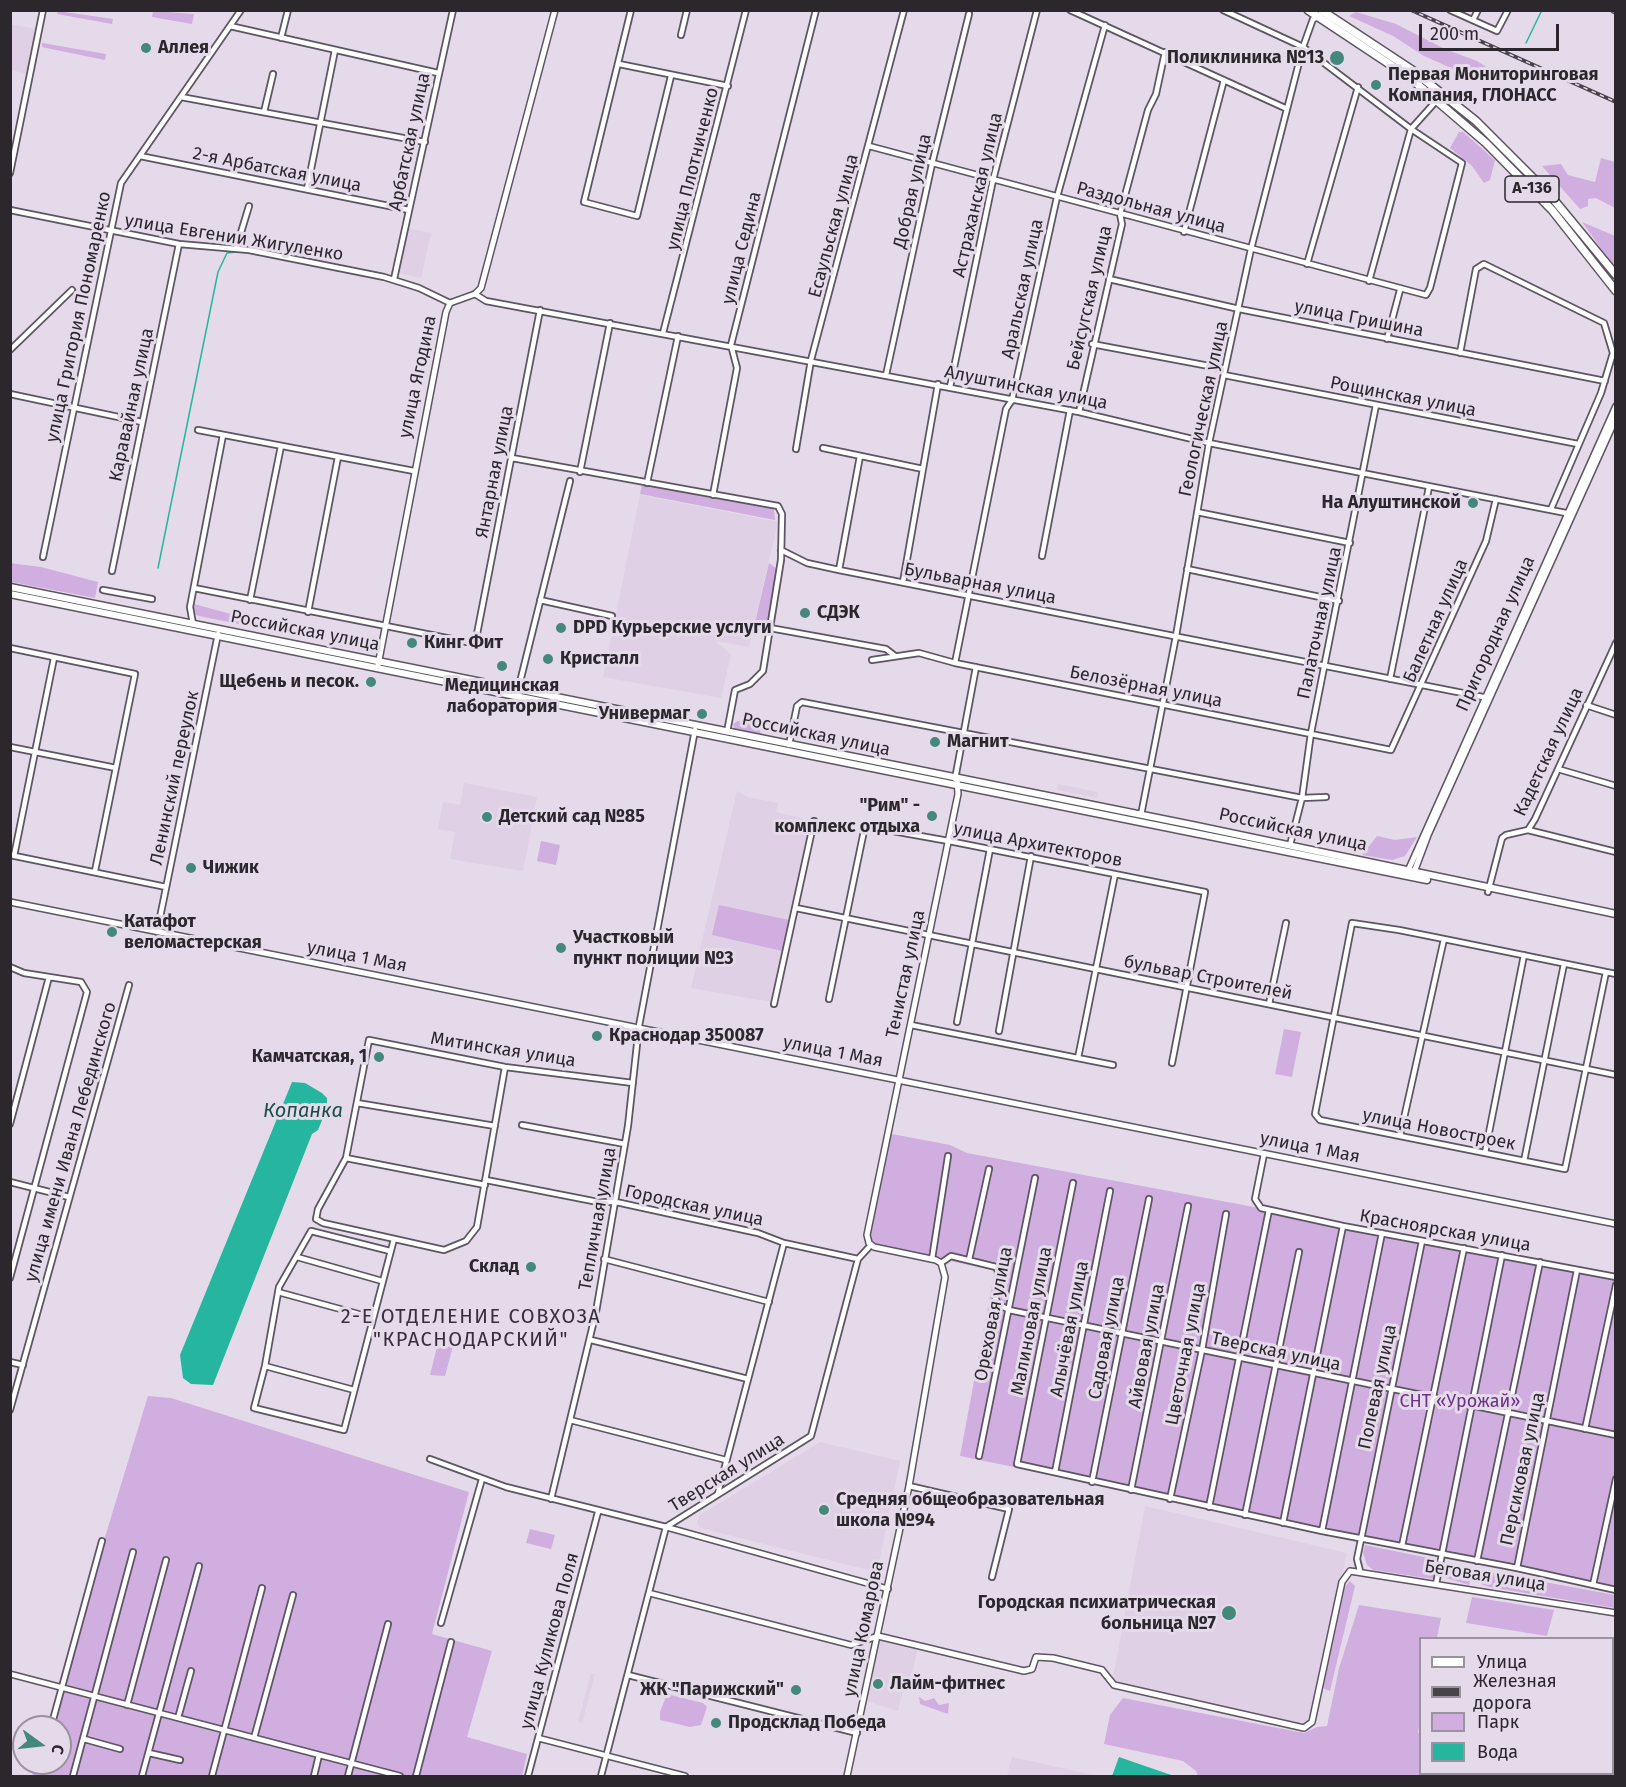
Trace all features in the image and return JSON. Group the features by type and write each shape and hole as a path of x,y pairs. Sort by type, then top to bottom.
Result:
{"highway":[{"name":"А-136","path":"1308,10 1320,14 1412,70 1476,121 1549,194 1616,275"},
{"name":"А-136","path":"1320,14 1438,99 1486,142 1552,210 1616,291"}],"main road":[{"name":"Российская улица","path":"10,587 193,624 218,632 1616,916"},
{"name":"Российская улица","path":"10,594 365,658 378,664 392,664 695,729 727,732 957,782 1141,815 1289,848"}],"street":[{"path":"10,173 43,10"},
{"name":"улица Григория Пономаренко","path":"43,557 121,183 241,10"},
{"path":"281,38 288,10"},
{"name":"Арбатская улица","path":"394,279 453,10"},
{"path":"476,294 481,288 555,10"},
{"path":"631,10 584,202 637,216 671,76"},
{"path":"681,35 687,10"},
{"path":"738,10 746,11"},
{"name":"улица Седина","path":"713,495 737,368 731,345 816,10"},
{"name":"Есаульская улица","path":"796,449 811,360 904,10"},
{"name":"Астраханская улица","path":"950,387 993,180 1037,10"},
{"path":"1070,10 1285,108"},
{"path":"1223,10 1303,47 1411,129"},
{"path":"1450,10 1497,32 1508,10"},
{"path":"1473,20 1478,10"},
{"name":"улица Плотниченко","path":"663,333 746,11"},
{"name":"Добрая улица","path":"886,375 932,164 969,14"},
{"name":"Геологическая улица","path":"1141,815 1176,636 1209,443 1251,249 1285,108 1313,19 1320,14"},
{"name":"Аральская улица","path":"955,663 1006,409 1012,400 1057,197 1106,25"},
{"path":"230,26 438,73"},
{"path":"307,189 335,50"},
{"name":"Бейсугская улица","path":"1079,412 1092,344 1122,224 1120,214 1148,110 1156,94 1165,52"},
{"path":"619,64 728,86"},
{"path":"264,112 273,74"},
{"path":"1184,232 1224,80"},
{"path":"1307,264 1358,87"},
{"path":"181,97 425,142"},
{"path":"1369,281 1411,129 1438,99"},
{"name":"Раздольная улица","path":"869,146 1425,295 1430,288 1462,163 1411,129"},
{"name":"2-я Арбатская улица","path":"140,156 409,210"},
{"path":"236,249 249,206"},
{"name":"улица Евгении Жигуленко","path":"10,210 179,244 236,249 394,279 450,303"},
{"name":"Каравайная улица","path":"112,571 179,244"},
{"path":"1460,353 1476,269 1484,264 1604,323 1613,353 1605,381 1551,509"},
{"name":"улица Гришина","path":"1109,279 1239,309 1605,381"},
{"path":"10,350 72,290"},
{"path":"1388,339 1400,290"},
{"name":"улица Ягодина","path":"378,664 446,312 450,303 476,294"},
{"name":"Алуштинская улица","path":"476,294 486,301 938,384 1070,410 1209,443 1569,513"},
{"name":"Янтарная улица","path":"385,627 467,642 476,639 540,310"},
{"path":"580,472 610,323"},
{"path":"647,483 678,336"},
{"path":"1092,344 1225,369"},
{"name":"Рощинская улица","path":"1224,375 1578,444"},
{"path":"903,582 938,384"},
{"path":"10,394 142,422"},
{"name":"Палаточная улица","path":"1289,848 1302,798 1311,733 1339,601 1376,405"},
{"name":"Пригородная улица","path":"1410,873 1616,406"},
{"path":"1042,556 1070,410"},
{"name":"Пригородная улица","path":"1569,513 1616,418"},
{"path":"198,430 414,471"},
{"path":"193,624 190,607 223,435"},
{"path":"250,600 281,446"},
{"path":"823,448 923,469"},
{"path":"838,570 860,456"},
{"path":"308,612 338,457"},
{"path":"512,458 778,506 782,514 781,550 763,671 750,684 735,690 727,732"},
{"path":"518,690 570,481"},
{"path":"1390,678 1430,487"},
{"name":"Балетная улица","path":"1391,750 1486,541 1496,499"},
{"path":"1197,512 1350,543"},
{"name":"Бульварная улица","path":"781,550 807,563 838,570 1487,698"},
{"path":"1187,569 1339,601"},
{"path":"194,588 385,627"},
{"path":"103,590 152,599"},
{"path":"540,600 612,616"},
{"name":"Белозёрная улица","path":"770,628 886,649 895,656"},
{"name":"Ленинский переулок","path":"157,932 218,632"},
{"name":"Кадетская улица","path":"1488,890 1502,838 1528,830 1615,645"},
{"path":"10,648 135,674 96,872"},
{"path":"365,658 381,649 392,664"},
{"name":"Белозёрная улица","path":"872,660 919,653 955,663 1391,750"},
{"path":"54,658 12,855 166,886"},
{"path":"957,782 963,733 976,667"},
{"path":"789,745 797,706 802,702 1302,798 1326,797"},
{"path":"1586,705 1616,715"},
{"name":"Тепличная улица","path":"551,1499 591,1340 625,1144 639,1029 695,729"},
{"path":"10,747 116,768"},
{"path":"1558,769 1616,786"},
{"name":"Тенистая улица","path":"871,1245 867,1232 930,936 957,782"},
{"path":"774,1004 814,821"},
{"name":"улица Архитекторов","path":"847,918 866,826 1030,856 1205,892 1187,988"},
{"path":"1528,830 1616,852"},
{"path":"957,1022 990,849"},
{"path":"999,1031 1030,856"},
{"path":"1078,1058 1115,874"},
{"name":"улица 1 Мая","path":"10,902 1616,1224"},
{"name":"бульвар Строителей","path":"796,908 1616,1075"},
{"path":"829,999 847,918"},
{"path":"1269,1004 1286,923"},
{"path":"1333,1018 1352,923 1616,974"},
{"path":"1400,1136 1444,939"},
{"path":"1485,1153 1524,956"},
{"path":"1524,1161 1564,963"},
{"path":"10,975 12,967 49,977 81,982 86,986 86,995 10,1278"},
{"path":"1587,1069 1606,972"},
{"path":"10,1124 49,977"},
{"name":"улица имени Ивана Лебединского","path":"10,1410 129,985"},
{"path":"1172,1063 1187,988"},
{"name":"улица Новостроек","path":"1333,1018 1314,1109 1320,1120 1524,1161 1565,1169 1587,1069"},
{"path":"911,1025 1113,1065"},
{"name":"Митинская улица","path":"357,1103 369,1040 505,1067 633,1081"},
{"path":"495,1126 357,1103 346,1158 318,1209 316,1219 323,1223 444,1250 454,1248 466,1241 477,1227 486,1183 505,1067"},
{"path":"522,1125 625,1144"},
{"path":"1209,1507 1269,1210 1261,1208 1255,1199 1264,1154"},
{"path":"932,1258 948,1156"},
{"name":"Городская улица","path":"346,1158 598,1202 616,1202 758,1233 784,1244 858,1259"},
{"path":"969,1260 989,1169"},
{"name":"Ореховая улица","path":"980,1456 1035,1178"},
{"path":"10,1182 69,1197"},
{"name":"Малиновая улица","path":"1055,1472 1017,1464 1073,1183"},
{"name":"Алычёвая улица","path":"1055,1472 1086,1327 1110,1191"},
{"name":"Садовая улица","path":"1092,1482 1149,1199"},
{"name":"Айвовая улица","path":"1131,1490 1188,1206"},
{"name":"Красноярская улица","path":"1269,1210 1616,1277"},
{"name":"Цветочная улица","path":"1170,1499 1202,1350 1226,1214"},
{"path":"1283,1523 1315,1374 1343,1226"},
{"path":"390,1251 311,1231 278,1292 265,1366 254,1408 344,1430 390,1251 397,1240"},
{"path":"1322,1531 1382,1233"},
{"name":"Полевая улица","path":"1360,1571 1357,1559 1422,1241"},
{"path":"718,1493 784,1244"},
{"path":"858,1259 871,1245 932,1258 942,1265 951,1256 996,1267 999,1273 995,1297 998,1304 1008,1310"},
{"path":"1402,1546 1464,1248"},
{"path":"1245,1515 1299,1251"},
{"path":"1436,1584 1502,1254"},
{"path":"297,1257 382,1281"},
{"path":"604,1259 769,1302"},
{"name":"Тверская улица","path":"430,1459 506,1487 598,1512 666,1527 811,1436 858,1259"},
{"path":"1477,1561 1540,1262"},
{"name":"улица Комарова","path":"848,1776 878,1636 885,1588 909,1486 945,1277 942,1265"},
{"name":"Персиковая улица","path":"1517,1568 1577,1270"},
{"path":"1585,1429 1616,1285"},
{"path":"278,1292 373,1318"},
{"name":"Тверская улица","path":"1008,1310 1616,1435"},
{"path":"591,1340 748,1379"},
{"path":"10,1362 23,1365"},
{"path":"265,1366 354,1390"},
{"path":"570,1420 726,1460"},
{"path":"1055,1472 1283,1523 1517,1568 1616,1590"},
{"path":"441,1623 483,1479"},
{"path":"1593,1585 1616,1479"},
{"path":"909,1486 1010,1509 992,1577"},
{"name":"улица Куликова Поля","path":"528,1776 598,1512"},
{"path":"601,1776 666,1527 885,1588"},
{"path":"54,1715 102,1541"},
{"path":"73,1776 133,1552"},
{"path":"128,1705 166,1560"},
{"path":"142,1776 199,1566"},
{"name":"Беговая улица","path":"878,1636 1027,1671 1036,1657 1053,1658 1102,1670 1114,1685 1296,1727 1309,1727 1342,1582 1350,1571 1616,1613"},
{"path":"212,1776 262,1588"},
{"path":"649,1593 851,1645 878,1636"},
{"path":"254,1738 293,1595"},
{"path":"348,1776 388,1624"},
{"path":"416,1776 452,1642"},
{"path":"178,1718 191,1671"},
{"path":"10,1674 400,1776"},
{"path":"628,1675 857,1733"},
{"path":"538,1738 685,1776"},
{"path":"84,1739 120,1749"},
{"path":"149,1753 180,1761"},
{"path":"314,1776 320,1755"}],"shaded area":[{"path":"10,24 36,29 27,74 11,70"},
{"path":"407,228 431,233 421,278 398,273"},
{"path":"640,495 778,522 749,647 715,641 731,654 721,698 603,677"},
{"name":"Детский сад №85","path":"464,783 537,797 523,871 450,859 455,832 438,829 443,802 460,805"},
{"path":"1058,784 1098,792 1097,798 1057,790"},
{"path":"737,791 748,797 778,803 776,812 812,821 771,1002 691,988"},
{"name":"Средняя общеобразовательная школа №94","path":"820,1442 900,1461 877,1572 700,1528 697,1522 700,1515"},
{"name":"Городская психиатрическая больница №7","path":"1145,1506 1347,1553 1309,1723 1306,1725 1119,1685 1113,1678"},
{"path":"880,1638 918,1647 911,1678 906,1678 898,1711 866,1701"},
{"path":"591,1673 595,1674 582,1723 578,1722"},
{"path":"1012,1757 1084,1773 1097,1776 1007,1776"}],"green space":[{"path":"58,11 113,19 112,24 57,14"},
{"path":"153,11 194,14 192,24 152,17"},
{"path":"1356,12 1396,24 1445,49 1477,61 1491,70 1487,81 1472,82 1458,71 1424,56 1393,36 1349,16"},
{"path":"42,43 106,54 105,60 42,47"},
{"path":"1459,132 1463,132 1495,160 1490,180 1484,183 1472,166 1450,148"},
{"path":"1601,158 1615,162 1615,208 1596,198 1588,199 1588,206 1580,209 1542,166 1561,164 1568,175 1595,182"},
{"path":"1582,222 1615,236 1615,268"},
{"path":"642,484 774,509 775,520 640,494"},
{"path":"10,563 41,567 98,582 95,598 11,582"},
{"path":"769,563 777,569 765,633 753,631"},
{"path":"194,604 242,617 277,621 304,629 309,633 307,638 199,616 192,613"},
{"path":"340,634 370,643 371,647 366,651 335,645 336,636"},
{"path":"738,721 758,725 761,734 735,730 733,724"},
{"path":"1377,836 1395,840 1417,837 1405,856 1392,860 1362,855"},
{"path":"541,841 560,845 556,865 537,861"},
{"path":"719,905 789,920 782,951 712,935"},
{"path":"1284,1029 1301,1032 1292,1077 1275,1074"},
{"name":"СНТ «Урожай»","path":"892,1134 950,1145 967,1153 1615,1275 1615,1590 960,1456 994,1275 993,1270 874,1245 868,1238 889,1137"},
{"path":"453,1346 445,1376 430,1375 437,1347"},
{"path":"148,1396 171,1398 469,1492 432,1634 492,1651 467,1737 527,1754 522,1776 32,1776 72,1775 72,1715 51,1715"},
{"path":"530,1529 555,1535 551,1549 526,1543"},
{"path":"1365,1545 1438,1560 1436,1574 1433,1579 1373,1570 1367,1565 1363,1553"},
{"path":"1451,1563 1473,1569 1469,1585 1446,1578"},
{"path":"1485,1571 1615,1595 1615,1608 1489,1587 1481,1584 1481,1577"},
{"path":"1350,1581 1355,1586 1330,1691 1323,1688 1345,1587"},
{"path":"1472,1597 1554,1610 1547,1636 1466,1623"},
{"path":"1359,1605 1441,1618 1437,1637 1419,1637 1419,1775 1552,1775 1198,1776 1196,1771 1183,1761 1104,1744 1110,1715 1123,1698 1304,1733 1317,1727 1327,1726 1339,1668"},
{"path":"667,1694 703,1703 707,1707 701,1725 690,1727 660,1720 660,1712"},
{"path":"919,1697 925,1701 934,1698 939,1705 949,1703 948,1714 920,1704"}],"water":[{"name":"Копанка","path":"292,1082 305,1083 322,1093 327,1098 327,1108 318,1130 312,1134 213,1385 191,1384 183,1378 180,1355"},
{"path":"1119,1757 1174,1776 1112,1776"}],"waterway":[{"path":"1526,43 1542,10"},
{"path":"158,568 218,272 227,253 236,252"}],"railway":[{"path":"1411,10 1616,102"}],"place":[{"name":"Аллея","path":"146,48"},
{"name":"Поликлиника №13","path":"1337,58"},
{"name":"Первая Мониторинговая Компания, ГЛОНАСС","path":"1376,85"},
{"name":"На Алуштинской","path":"1473,503"},
{"name":"СДЭК","path":"805,613"},
{"name":"DPD Курьерские услуги","path":"561,628"},
{"name":"Кинг Фит","path":"412,643"},
{"name":"Кристалл","path":"548,659"},
{"name":"Медицинская лаборатория","path":"502,666"},
{"name":"Щебень и песок.","path":"371,682"},
{"name":"Универмаг","path":"702,714"},
{"name":"Магнит","path":"935,742"},
{"name":"\"Рим\" - комплекс отдыха","path":"932,816"},
{"name":"Детский сад №85","path":"487,817"},
{"name":"Чижик","path":"191,868"},
{"name":"Катафот веломастерская","path":"112,932"},
{"name":"Участковый пункт полиции №3","path":"561,948"},
{"name":"Краснодар 350087","path":"597,1036"},
{"name":"Камчатская, 1","path":"379,1057"},
{"name":"Склад","path":"531,1267"},
{"name":"Средняя общеобразовательная школа №94","path":"824,1510"},
{"name":"Городская психиатрическая больница №7","path":"1229,1613"},
{"name":"Лайм-фитнес","path":"878,1684"},
{"name":"ЖК \"Парижский\"","path":"796,1690"},
{"name":"Продсклад Победа","path":"716,1723"}],"district":[{"name":"2-Е ОТДЕЛЕНИЕ СОВХОЗА \"КРАСНОДАРСКИЙ\"","path":"471,1328"}]}
